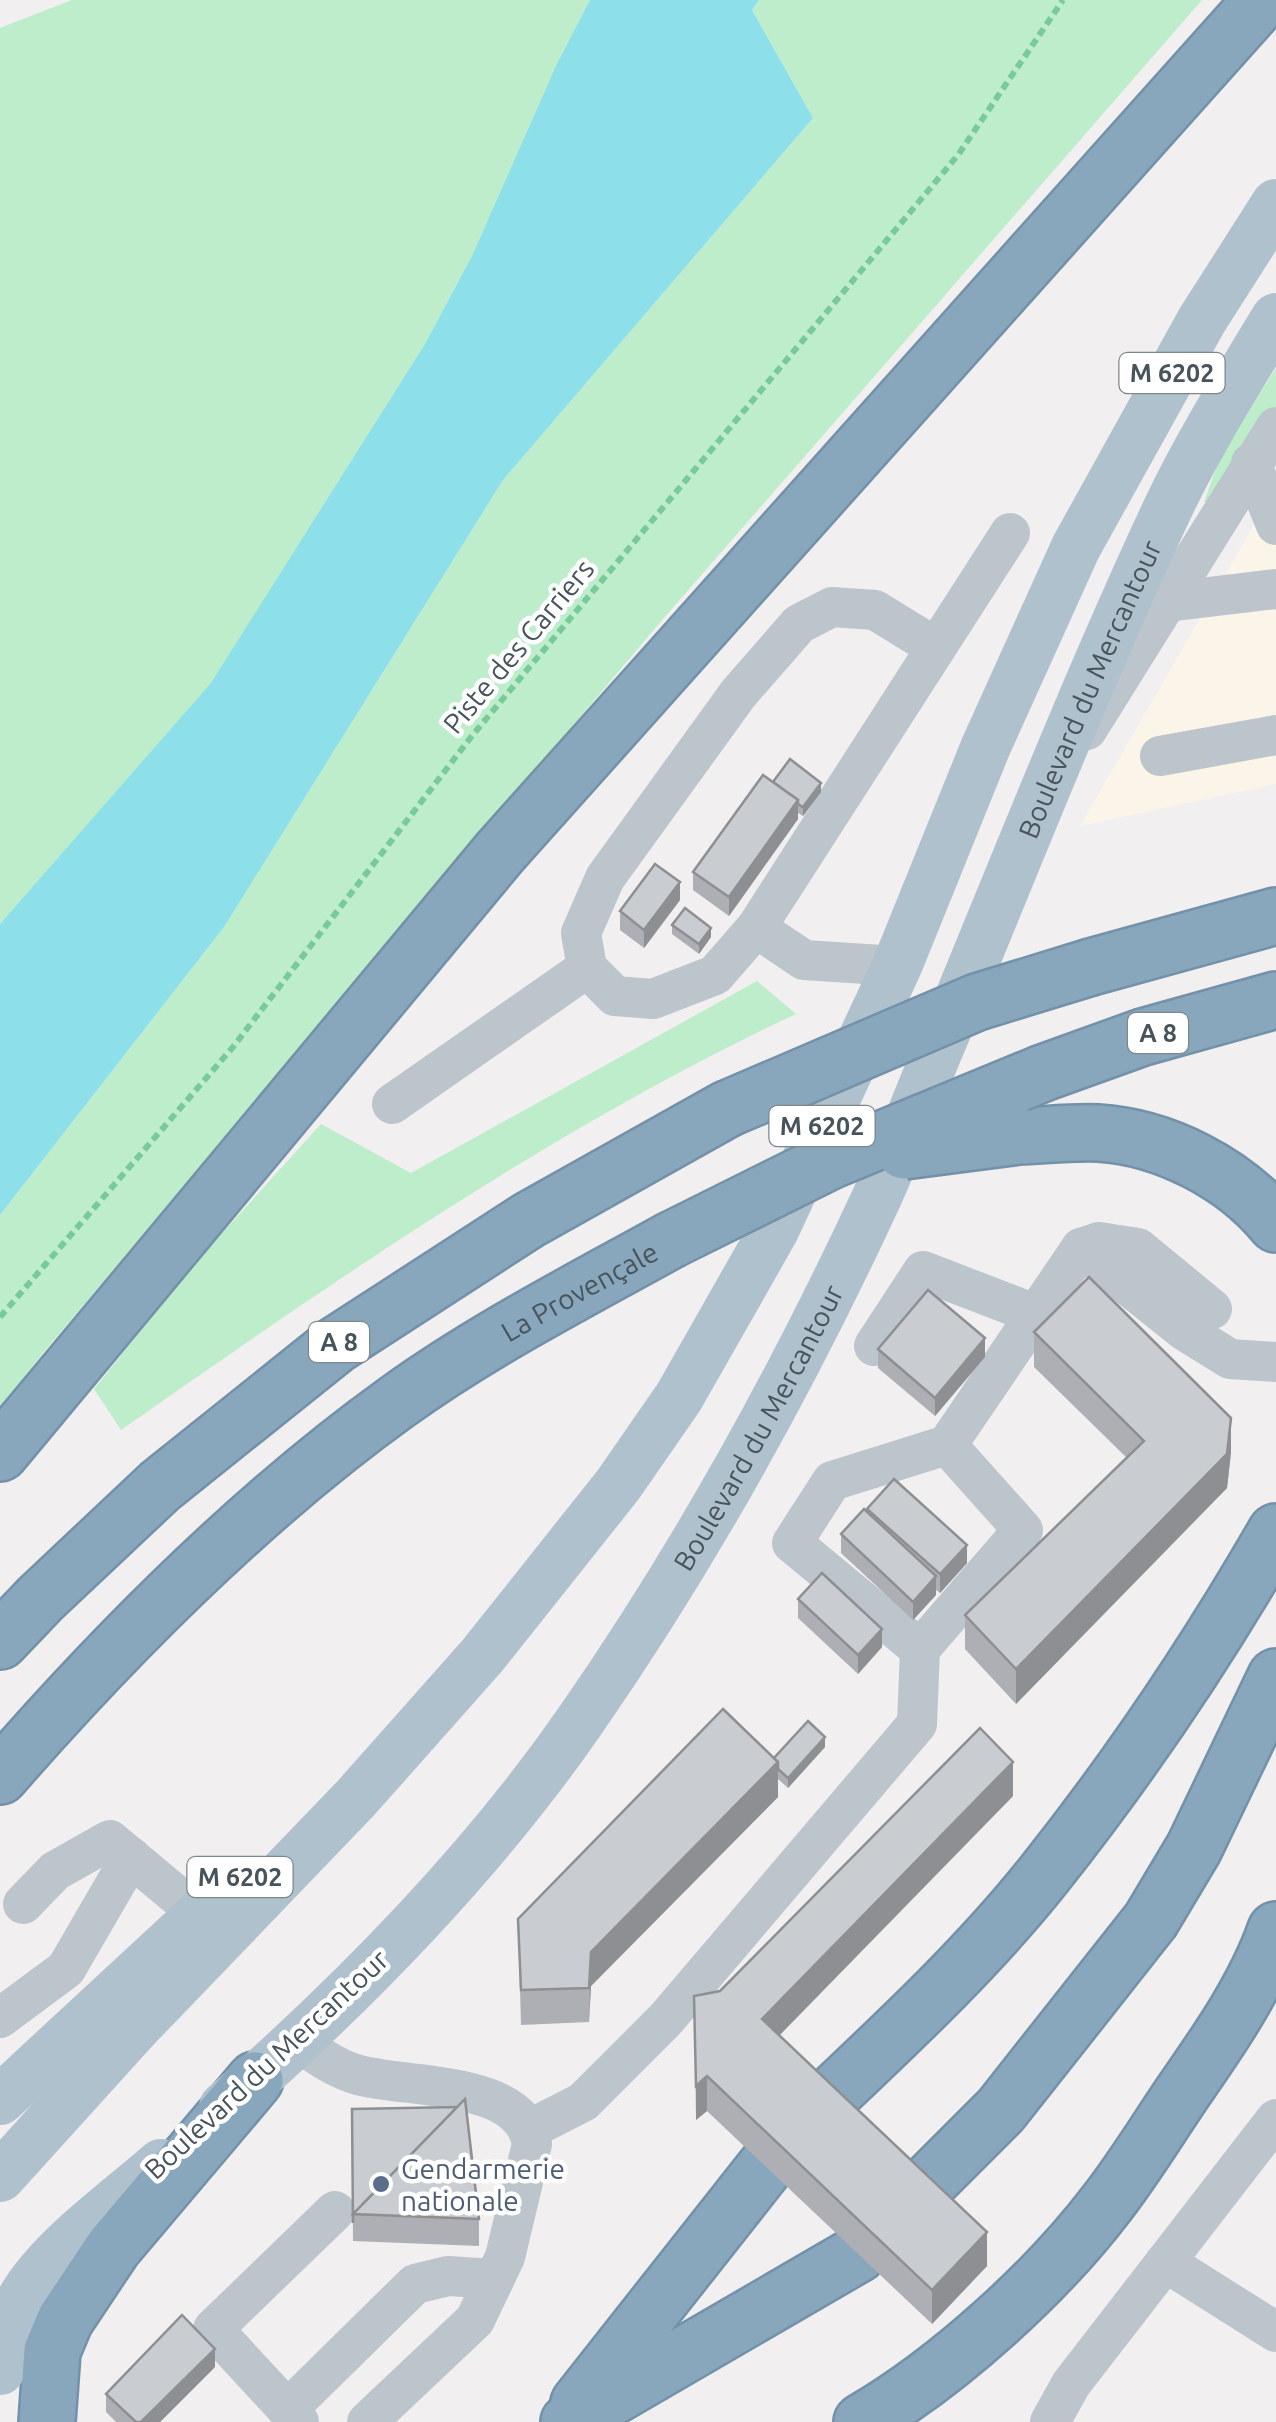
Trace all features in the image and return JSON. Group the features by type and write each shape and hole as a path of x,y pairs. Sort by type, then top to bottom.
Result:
{"highway":[{"path":"0,1453 500,852 1262,0"},
{"name":"A 8","path":"0,1642 160,1486 336,1345 529,1220 728,1108 977,1002 1276,916"},
{"name":"La Provençale","path":"0,1776 40,1730 237,1530 398,1402 536,1315 672,1240 832,1160 1043,1073 1143,1037 1276,1000"},
{"path":"832,1160 1019,1136 1098,1133 1158,1143 1216,1171 1276,1224"},
{"path":"819,2107 970,1958 1046,1873 1214,1636 1276,1532"},
{"path":"914,2197 1001,2110 1151,1920 1194,1848 1276,1677"},
{"path":"862,2422 940,2368 988,2326 1056,2262 1107,2204 1245,1996 1276,1930"},
{"path":"47,2422 52,2352 65,2320 112,2248 255,2080"},
{"path":"566,2422 766,2166"},
{"path":"566,2422 858,2254"}],"main road":[{"name":"M 6202","path":"0,2177 123,2040 356,1798 482,1656 618,1485 679,1396 774,1230 897,966 986,746 1076,547 1202,320 1276,204"},
{"name":"Boulevard du Mercantour","path":"0,2370 18,2305 42,2269 298,2041 415,1923 502,1822 579,1722 754,1442 877,1196 1168,507 1276,318"},
{"name":"M 6202","path":"0,2100 482,1656"}],"street":[{"path":"1039,806 1276,426"},
{"path":"1251,462 1276,525"},
{"path":"935,647 875,610 832,607 799,624 738,694 605,878 581,932 587,968 615,996 653,999 715,976 756,928 1010,533"},
{"path":"1168,602 1276,589"},
{"path":"1160,756 1276,735"},
{"path":"756,928 804,960 897,966"},
{"path":"392,1104 587,968"},
{"path":"920,1649 792,1543 832,1481 946,1445 1080,1248 1098,1242 1138,1248 1212,1309"},
{"path":"1080,1248 1185,1331 1230,1359 1276,1362"},
{"path":"874,1346 924,1271 1036,1314"},
{"path":"530,2129 582,2102 666,2019 917,1724 920,1649 1022,1530 946,1445"},
{"path":"23,1904 55,1871 110,1840 200,1914"},
{"path":"0,2018 66,1968 131,1857"},
{"path":"298,2041 328,2062 356,2074 483,2095 515,2112 530,2129 532,2144 505,2257 475,2320 367,2422"},
{"path":"1050,2422 1070,2384 1276,2120"},
{"path":"335,2211 214,2329 294,2416 415,2284 448,2276 494,2279"},
{"path":"1165,2262 1276,2332"}],"path":[{"name":"Piste des Carriers","path":"0,1317 233,1046 470,737 958,155 1063,0"}],"shaded area":[{"path":"1276,487 1276,784 1080,826"}],"green space":[{"path":"72,0 590,0 473,254 425,344 211,684 0,924 0,28"},
{"path":"759,0 1202,0 657,626 0,1408 0,1215 224,927 503,480 813,118 752,10"},
{"path":"1276,368 1276,408 1212,501 1204,502 1220,457"},
{"path":"757,981 796,1014 707,1058 534,1155 366,1262 121,1430 94,1389 195,1263 321,1124 411,1173"}],"water":[{"path":"590,0 759,0 752,10 813,118 503,480 224,927 0,1215 0,924 211,683 425,344 473,254 556,66"}],"building":[{"path":"790,759 821,783 803,807 773,782"},
{"path":"763,775 798,800 729,897 693,872"},
{"path":"655,864 680,882 644,930 620,911"},
{"path":"685,908 711,928 699,944 672,925"},
{"path":"1089,1277 1231,1418 1227,1454 1016,1669 965,1615 1144,1441 1034,1332"},
{"path":"928,1290 985,1338 935,1398 878,1349"},
{"path":"894,1479 967,1545 940,1574 867,1509"},
{"path":"864,1509 936,1576 913,1602 841,1534"},
{"path":"822,1573 882,1629 858,1655 798,1599"},
{"path":"723,1709 778,1762 591,1952 589,1988 521,1990 518,1919"},
{"path":"808,1721 825,1737 788,1778 778,1769 774,1758"},
{"path":"980,1728 1013,1762 762,2019 987,2232 932,2290 707,2076 696,2086 694,1996 720,1991"},
{"path":"465,2099 479,2219 353,2214"},
{"path":"457,2107 353,2214 353,2223 352,2109"},
{"path":"182,2315 215,2349 141,2422 136,2422 106,2394"}],"place":[{"name":"Gendarmerie nationale","path":"381,2184"}]}
